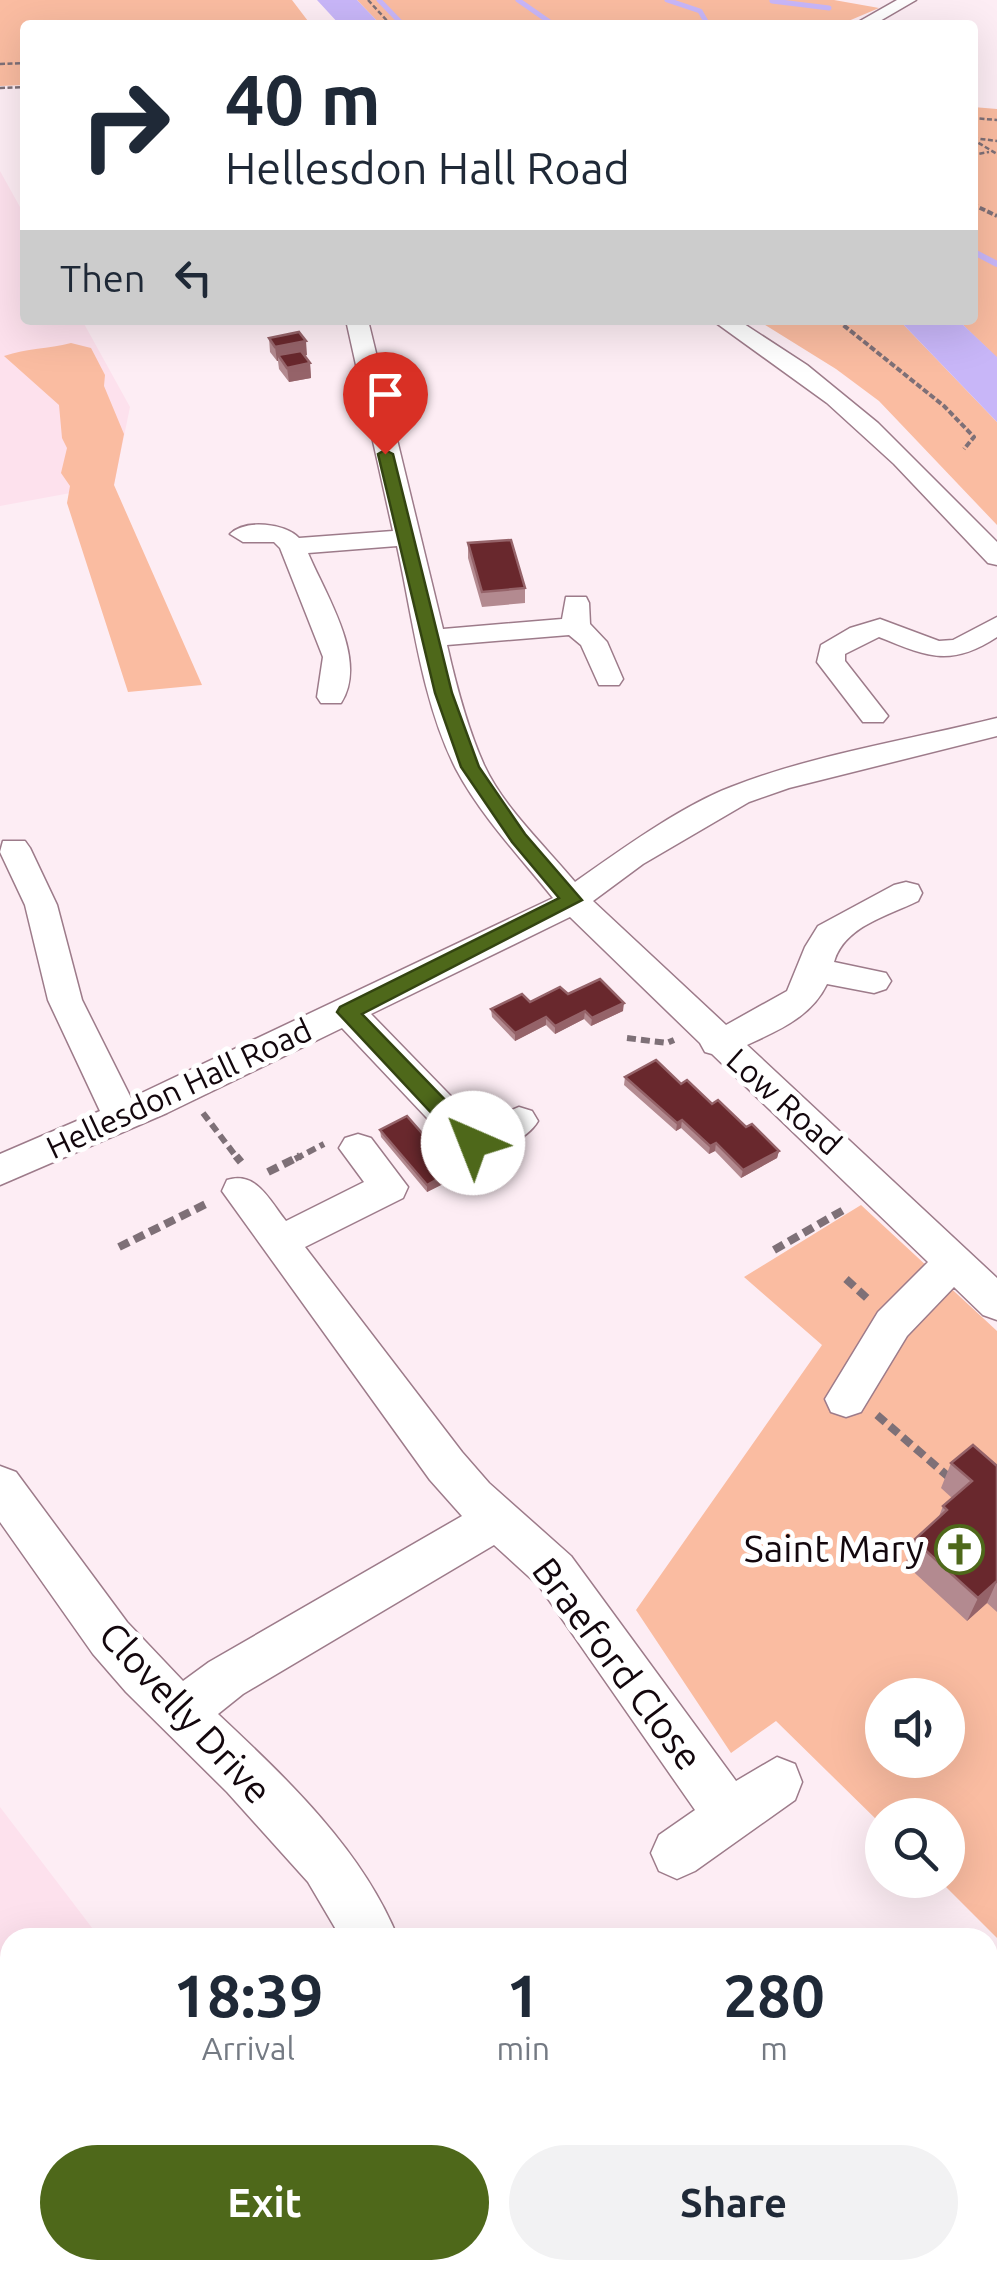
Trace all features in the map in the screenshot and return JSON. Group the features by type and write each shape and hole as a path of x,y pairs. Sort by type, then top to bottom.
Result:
{"street":[{"path":"870,20 908,0"},
{"name":"Low Road","path":"358,325 430,638 456,732 470,767 518,838 572,900 718,1043 997,1303"},
{"path":"731,325 778,354 878,436 929,481 997,556"},
{"path":"287,533 337,657 334,687 368,674"},
{"path":"243,534 405,538"},
{"path":"430,638 576,614 609,679"},
{"path":"873,716 831,662 831,651 880,628 914,644 950,651 976,642 997,625"},
{"name":"Hellesdon Hall Road","path":"0,1170 348,1012 572,900 632,857 738,796 778,781 997,728"},
{"path":"14,848 41,905 64,1000 122,1117"},
{"path":"718,1043 804,996 830,933 906,893"},
{"path":"816,970 874,981"},
{"path":"348,1012 473,1143 520,1121"},
{"path":"280,1242 389,1187 358,1148"},
{"name":"Braeford Close","path":"242,1177 280,1242 446,1466 496,1520 555,1571 730,1816"},
{"path":"848,1394 896,1317 920,1288 956,1264"},
{"name":"Clovelly Drive","path":"0,1486 110,1638 245,1774 326,1864 366,1928"},
{"path":"182,1712 226,1678 496,1520"},
{"path":"677,1853 778,1782"}],"path":[{"path":"368,0 386,20"},
{"path":"978,143 997,154"},
{"path":"978,154 988,151"},
{"path":"843,325 944,406 974,437 964,449"},
{"path":"183,1089 242,1177"},
{"path":"774,1250 850,1206"},
{"path":"848,1394 952,1479"},
{"path":"933,1465 948,1463"}],"shaded area":[{"path":"0,0 292,0 307,20 20,20 20,85 0,86"},
{"path":"317,0 357,0 376,20 335,20"},
{"path":"357,0 834,0 879,8 851,20 376,20"},
{"path":"978,107 997,109 997,358 963,325 978,325"},
{"path":"0,171 20,207 20,325 85,325 130,407 114,485 0,506"},
{"path":"765,325 904,325 997,422 997,525 879,401"},
{"path":"904,325 963,325 997,357 997,422"},
{"path":"71,343 91,348 105,375 104,386 124,434 114,485 202,685 128,692 67,503 70,486 61,473 67,448 62,438 59,405 4,356"},
{"path":"861,1205 997,1331 997,1928 987,1928 957,1898 965,1898 965,1798 865,1798 865,1808 776,1721 731,1753 636,1610 822,1345 744,1277"},
{"path":"0,1807 92,1928 0,1928"}],"building":[{"path":"299,332 306,341 275,347 269,338"},
{"path":"301,351 310,363 287,368 278,355"},
{"path":"511,540 525,588 482,592 468,543"},
{"path":"600,979 624,1003 592,1018 585,1011 555,1026 546,1017 515,1033 491,1009 522,994 530,1002 560,987 568,994"},
{"path":"656,1060 681,1084 687,1080 712,1104 718,1100 746,1127 752,1124 779,1151 743,1170 716,1143 710,1146 682,1120 677,1123 625,1077"},
{"path":"407,1116 454,1170 427,1185 380,1130"},
{"name":"Saint Mary","path":"973,1445 997,1466 997,1581 978,1598 914,1540 947,1510 943,1506 972,1481 951,1463"}],"waterway":[{"path":"379,0 398,20"},
{"path":"518,0 547,20"},
{"path":"667,0 700,11 705,20"},
{"path":"772,1 829,8"},
{"path":"978,254 997,264"}],"place":[{"name":"Saint Mary","path":"959,1549"}],"route":[{"path":"385,454 444,693 470,767 518,838 572,900 348,1012 473,1143"}]}
